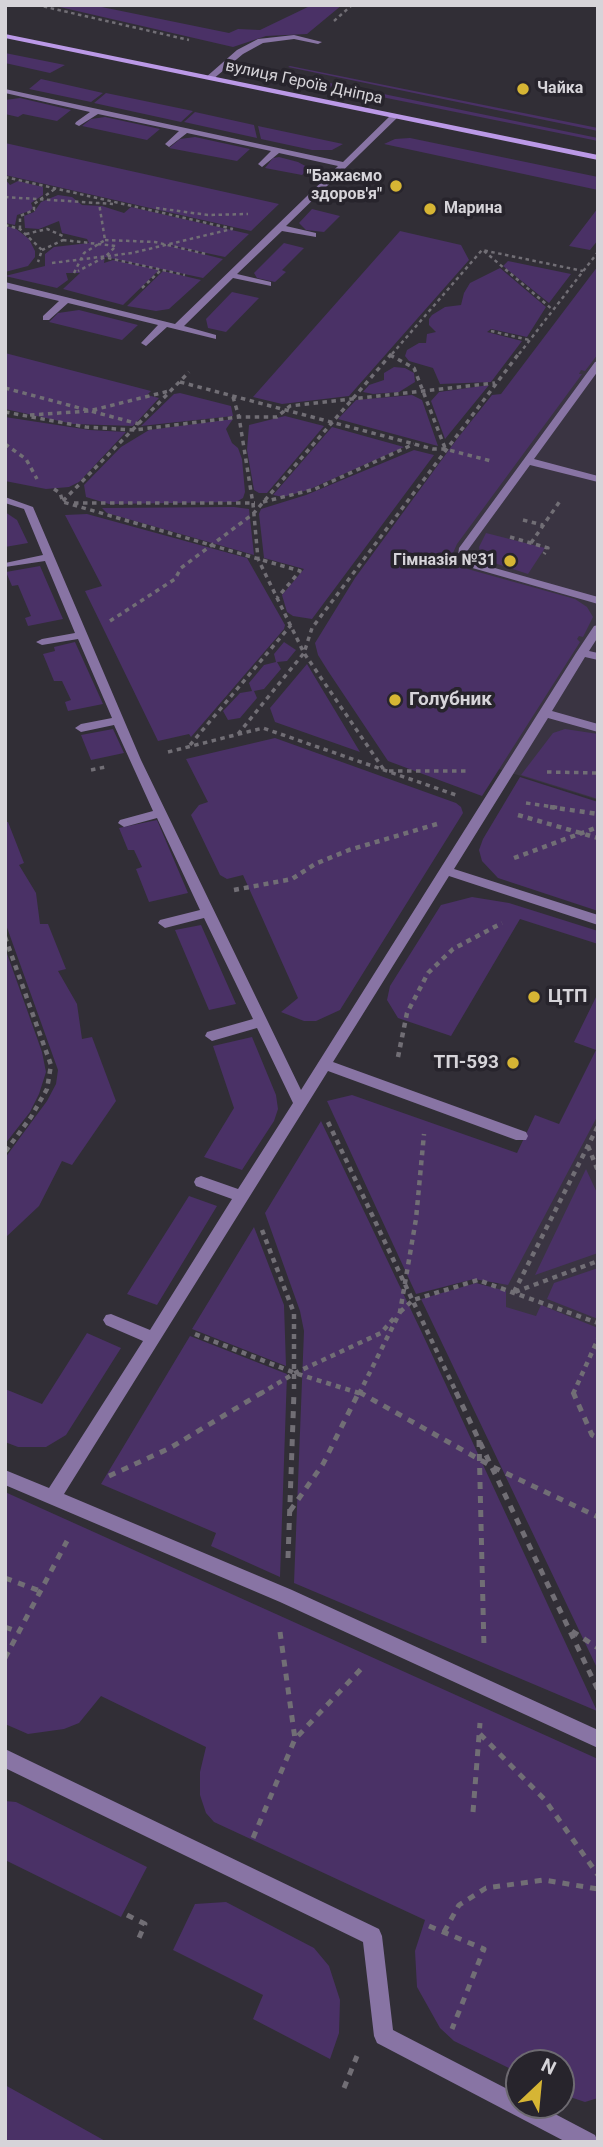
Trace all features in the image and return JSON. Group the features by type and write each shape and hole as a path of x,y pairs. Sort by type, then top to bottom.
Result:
{"main road":[{"name":"вулиця Героїв Дніпра","path":"5,36 598,158"}],"lane":[{"path":"209,78 240,52 261,41 294,37 318,42"},
{"path":"6,92 345,164"},
{"path":"79,124 96,111"},
{"path":"177,327 395,116"},
{"path":"169,144 186,130"},
{"path":"262,164 277,150"},
{"path":"281,228 313,235"},
{"path":"232,275 268,284"},
{"path":"5,285 214,337"},
{"path":"46,318 66,300"},
{"path":"146,343 165,324"},
{"path":"598,364 463,550 463,556 473,565 598,601"},
{"path":"528,461 598,479"},
{"path":"5,500 28,507 135,760 300,1103"},
{"path":"9,565 49,557"},
{"path":"53,1497 598,628"},
{"path":"43,642 80,632"},
{"path":"582,653 598,657"},
{"path":"544,713 598,729"},
{"path":"80,728 118,721"},
{"path":"124,822 160,813"},
{"path":"446,871 598,919"},
{"path":"165,923 209,912"},
{"path":"212,1036 261,1022"},
{"path":"325,1064 521,1136"},
{"path":"201,1182 242,1197"},
{"path":"111,1320 153,1338"},
{"path":"5,1477 286,1596 598,1740"},
{"path":"5,1758 372,1936 384,2036 588,2142"}],"path":[{"path":"37,5 191,41"},
{"path":"5,177 271,237"},
{"path":"20,229 20,216 56,188"},
{"path":"5,197 99,202 208,215 255,214"},
{"path":"96,197 106,240"},
{"path":"5,225 20,229 42,250"},
{"path":"45,264 105,257 167,245 243,225"},
{"path":"26,234 54,230 63,236 63,240"},
{"path":"33,268 42,250 63,240 96,244 116,246 105,257 74,273 84,253 96,244 106,240 167,245 216,256"},
{"path":"482,250 583,271"},
{"path":"482,250 553,310"},
{"path":"80,632 109,621 175,579 181,568 253,514 482,250"},
{"path":"237,734 304,653 312,628 445,449 598,252"},
{"path":"105,257 195,277"},
{"path":"491,331 529,340"},
{"path":"390,355 414,368 445,449"},
{"path":"63,502 189,372"},
{"path":"180,382 414,444 445,449"},
{"path":"5,412 86,427 134,430 239,417 277,416 290,406 496,383"},
{"path":"5,388 139,424"},
{"path":"5,412 43,416 89,411 172,390"},
{"path":"233,397 239,417 253,504 258,559 304,653 385,771"},
{"path":"5,444 26,459 35,477 43,482"},
{"path":"28,507 63,502 103,505 253,504 315,489 414,444"},
{"path":"531,543 579,474"},
{"path":"51,488 60,493 63,502"},
{"path":"63,502 300,571 277,598"},
{"path":"499,535 548,548 538,562"},
{"path":"189,747 291,625"},
{"path":"91,770 263,728 487,805 598,838"},
{"path":"233,891 292,879 315,864 338,855 424,826 466,816 487,805 513,801 598,814"},
{"path":"464,876 598,827"},
{"path":"290,1511 323,1464 400,1312 406,1285 429,1103 398,1072 398,1046 407,1013 428,973 453,949 514,916 544,912 553,905"},
{"path":"5,937 51,1065 47,1089 31,1117 5,1152"},
{"path":"300,1103 326,1119 598,1690"},
{"path":"514,1292 598,1126"},
{"path":"588,1145 598,1171"},
{"path":"261,1228 294,1313 295,1373 286,1596 278,1618 295,1739"},
{"path":"514,1292 598,1261"},
{"path":"5,1658 80,1518 76,1507 88,1486 170,1448 295,1373 381,1333 413,1300 478,1280 598,1323"},
{"path":"185,1330 295,1373 359,1392 493,1467 598,1517"},
{"path":"598,1339 573,1393 592,1435 598,1438"},
{"path":"473,1812 484,1643 478,1435"},
{"path":"5,1578 40,1591"},
{"path":"5,1627 19,1632"},
{"path":"570,1630 598,1648"},
{"path":"265,1810 295,1739 386,1643"},
{"path":"479,1734 545,1800 598,1875"},
{"path":"444,1931 459,1905 486,1888 544,1880 598,1889"},
{"path":"127,1915 145,1924 138,1940"},
{"path":"429,1926 484,1949 452,2030"},
{"path":"344,2088 350,2074"}],"shaded area":[{"path":"51,5 92,5 229,33 238,29 260,30 312,5 342,5 307,34 266,36 233,47"},
{"path":"5,53 65,65 50,73 5,63"},
{"path":"247,66 598,138 598,141 254,71"},
{"path":"288,67 598,128 598,131"},
{"path":"41,79 103,93 91,102 29,89"},
{"path":"106,93 193,111 181,122 94,103"},
{"path":"20,98 71,110 57,121 23,114 18,117 5,114 5,100"},
{"path":"195,112 254,125 257,138 184,122"},
{"path":"105,117 160,129 147,140 82,126 91,119"},
{"path":"258,126 343,144 332,150 312,150 261,139"},
{"path":"195,137 250,149 237,161 169,148 180,139"},
{"path":"410,138 598,177 598,190 384,144 395,139"},
{"path":"5,143 279,204 251,231 5,175"},
{"path":"279,157 309,168 302,175 265,168 273,158"},
{"path":"5,179 10,185 18,181 43,187 43,195 31,203 33,208 30,211 17,215 15,225 5,223"},
{"path":"58,195 72,197 82,205 102,206 124,213 131,207 249,234 225,257 155,242 223,259 203,278 105,257 104,263 113,260 159,270 123,305 63,289 80,273 66,273 68,280 57,288 5,276 45,266 45,254 54,247 89,243 87,239 62,233 59,221 39,229 25,228 24,216 34,212 41,202"},
{"path":"598,208 598,240 590,250 569,246"},
{"path":"312,209 340,216 324,232 306,230 299,223"},
{"path":"5,226 15,228 29,239 35,257 28,266 5,272"},
{"path":"400,231 461,245 469,260 349,396 282,404 253,397"},
{"path":"284,243 304,248 282,270 286,272 275,282 257,278 254,273"},
{"path":"508,261 571,274 549,303 503,266"},
{"path":"598,266 598,354 585,371 581,370 579,374 582,374 457,544 452,555 464,568 575,599 587,607 593,617 583,637 579,636 577,639 580,642 482,796 388,761 318,655 315,643 355,578 457,439 492,395 501,394"},
{"path":"500,268 546,307 527,337 491,329 487,332 522,341 491,382 440,384 433,368 409,361 405,356 407,350 419,343 426,343 427,334 436,332 429,325 432,315 445,307 461,305 470,283"},
{"path":"163,271 201,280 169,309 156,311 127,306"},
{"path":"232,292 259,298 226,332 208,328 206,319"},
{"path":"79,310 138,325 122,340 49,322 58,313"},
{"name":"Гімназія №31","path":"598,322 598,800 415,743 348,661"},
{"path":"5,353 151,391 147,395 159,398 133,426 73,424 5,409"},
{"path":"394,367 405,368 414,373 415,382 399,392 363,392 369,385 384,380 384,373"},
{"path":"489,385 445,439 431,401 439,392"},
{"path":"180,393 231,406 233,416 141,426 174,394"},
{"path":"412,395 422,400 438,446 338,419 356,400"},
{"path":"285,416 324,426 267,493 259,493 254,490 247,450 249,425"},
{"path":"5,417 90,430 126,432 79,482 69,487 46,489 5,481"},
{"path":"233,419 226,429 242,459 245,492 243,498 236,502 109,504 86,497 84,485 121,447 149,430"},
{"path":"332,427 404,447 308,490 283,497 273,495"},
{"path":"414,450 434,455 312,619 293,616 287,612 282,595 304,569 264,558 259,514 261,509 306,495"},
{"path":"102,508 249,509 254,555 107,513"},
{"path":"5,512 17,520 28,543 5,547"},
{"path":"87,514 247,558 285,625 191,737 189,734 158,741 85,591 102,586 65,515"},
{"path":"486,533 545,548 528,574 485,560 479,547"},
{"path":"40,566 63,619 28,626 25,618 31,616 18,585 12,586 6,572"},
{"path":"75,642 103,704 68,711 65,702 71,700 62,681 54,681 43,654 55,651 54,647"},
{"path":"284,642 296,650 287,661 277,662 281,669 264,689 254,691 257,698 240,718 228,720 223,711 240,693 252,691 249,683 264,665 276,662 274,654"},
{"path":"307,664 360,752 275,722 270,708"},
{"path":"113,729 124,753 91,760 81,735"},
{"path":"565,729 598,734 598,799 521,775 553,733"},
{"path":"275,738 456,803 463,813 340,1010 316,1021 304,1021 281,1012 298,998 243,875 227,879 220,875 191,815 199,805 208,802 186,759"},
{"path":"520,777 598,802 598,911 498,878 482,861 479,850 483,839"},
{"path":"157,820 188,893 149,902 136,869 142,867 134,850 128,850 119,828"},
{"path":"5,822 8,822 24,863 19,865 36,893 40,924 48,924 66,969 58,971 77,1004 82,1039 92,1037 116,1101 72,1165 62,1161 39,1206 5,1238 5,1158 47,1101 56,1084 58,1070 5,922"},
{"path":"472,897 509,903 598,931 598,944 520,919 451,1036 398,1018 387,1000 390,986 441,905"},
{"path":"201,925 236,1004 209,1010 175,930"},
{"path":"5,948 42,1052 46,1072 30,1112 5,1144"},
{"path":"598,993 598,1115 508,1285 474,1279 416,1294 327,1101 352,1095 517,1153 535,1115 559,1124 596,1050 574,1042"},
{"path":"252,1037 276,1095 278,1109 274,1121 242,1170 204,1157 234,1108 213,1046"},
{"path":"598,1071 598,1475 492,1297"},
{"path":"321,1121 597,1711 294,1583 304,1331 300,1311 265,1213"},
{"path":"586,1169 598,1195 598,1253 535,1275"},
{"path":"189,1196 217,1206 157,1305 127,1294"},
{"path":"254,1227 284,1305 286,1366 192,1329"},
{"path":"598,1268 598,1319 547,1299 554,1283"},
{"path":"476,1283 506,1291 506,1307 536,1316 541,1305 598,1328 598,1670 421,1299"},
{"path":"87,1333 121,1348 66,1435 46,1447 18,1447 5,1442 5,1389 42,1404"},
{"path":"190,1336 287,1374 280,1577 211,1546 216,1533 101,1484"},
{"path":"5,1492 598,1759 598,2098 585,2102 575,2099 575,2049 505,2049 505,2066 454,2041 440,2028 417,1987 415,1951 425,1920 214,1822 206,1813 200,1795 200,1772 206,1747 101,1696 79,1723 64,1729 28,1734 5,1724"},
{"path":"5,1801 16,1802 147,1867 121,1917 5,1860"},
{"path":"226,1902 314,1948 329,1966 340,2000 339,2033 330,2059 253,2019 263,1995 173,1950 195,1904"},
{"path":"5,2085 107,2142 5,2142"}],"place":[{"name":"Чайка","path":"523,89"},
{"name":"\"Бажаємо здоров'я\"","path":"396,186"},
{"name":"Марина","path":"430,209"},
{"name":"Гімназія №31","path":"510,561"},
{"name":"Голубник","path":"395,700"},
{"name":"ЦТП","path":"534,997"},
{"name":"ТП-593","path":"513,1063"}]}
